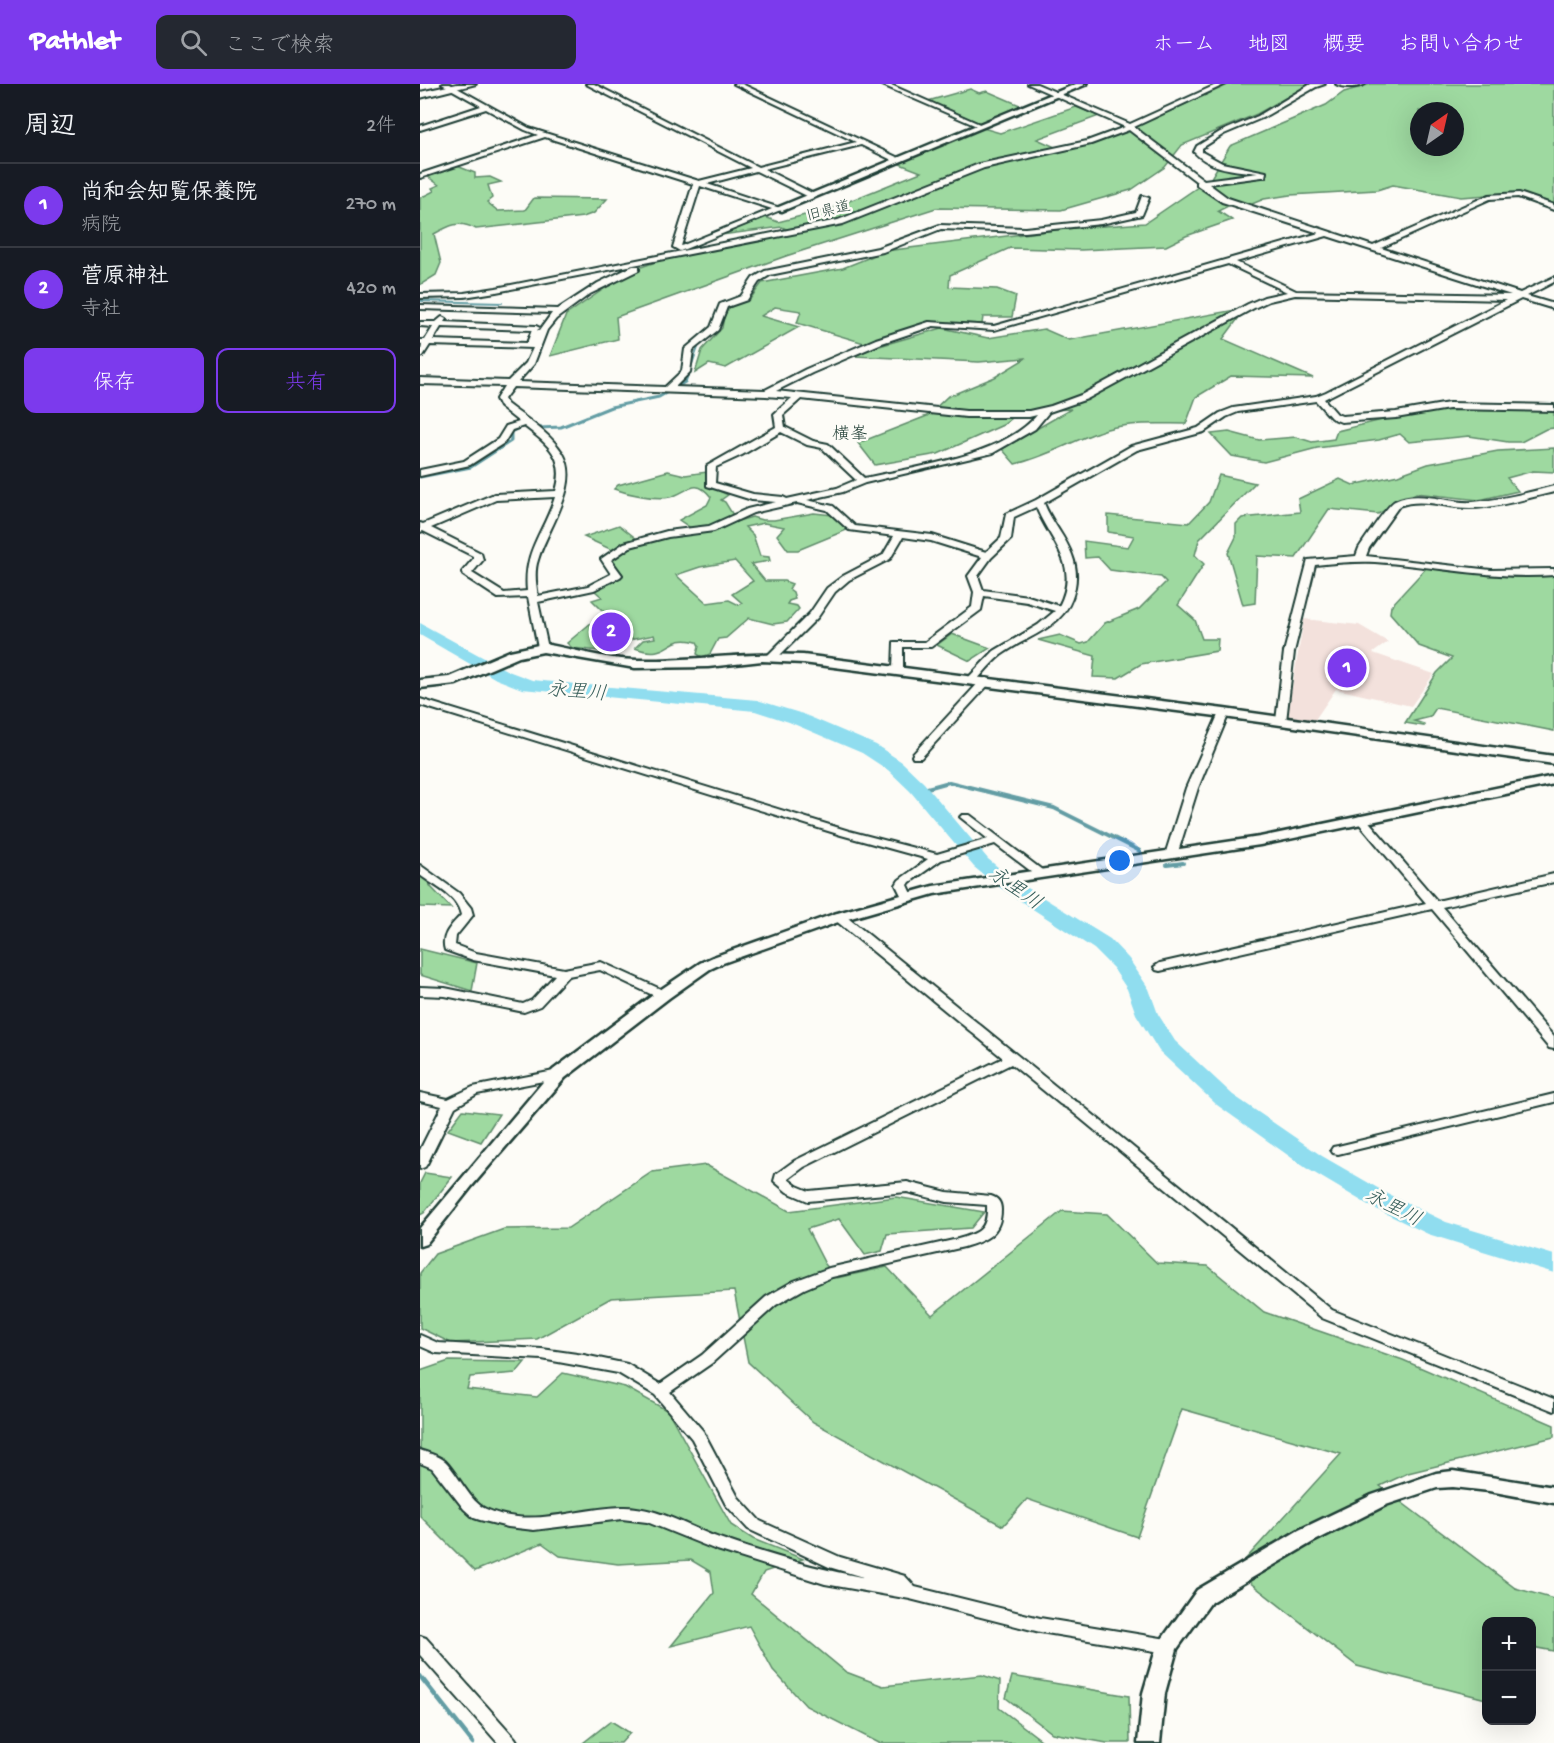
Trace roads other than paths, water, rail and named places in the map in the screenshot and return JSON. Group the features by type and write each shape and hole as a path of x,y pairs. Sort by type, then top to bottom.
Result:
{"main road":[{"path":"420,95 448,86 471,84"}],"street":[{"path":"589,84 811,196"},
{"path":"737,84 899,160"},
{"path":"883,84 981,126"},
{"path":"1031,84 1130,127 1200,183 1234,204 1517,297 1554,307"},
{"path":"543,648 533,597 531,569 535,552 562,494 563,461 559,451 501,402 501,395 533,359 547,324 560,311 618,275 1083,84"},
{"name":"旧県道","path":"420,296 464,295 496,290 840,222 982,166 1089,143 1130,127 1223,84"},
{"path":"1200,183 1262,175 1262,172 1211,162 1200,155 1199,147 1222,133 1260,117 1314,85 1322,84"},
{"path":"1339,84 1362,84"},
{"path":"448,86 526,129 779,209"},
{"path":"420,128 486,107"},
{"path":"420,176 544,135"},
{"path":"697,184 861,142"},
{"path":"680,249 676,247 697,184"},
{"path":"1372,249 1489,196 1519,195 1554,208"},
{"path":"672,389 686,372 689,349 715,328 723,306 744,298 756,280 768,273 880,250 940,226 1018,230 1118,220 1139,213 1145,198"},
{"path":"766,393 869,345 932,324 994,328 1325,234"},
{"path":"1230,262 1295,293"},
{"path":"898,669 898,644 927,645 977,608 979,592 973,576 988,556 1006,539 1009,516 1039,502 1134,448 1201,430 1223,415 1236,410 1318,398 1554,279"},
{"path":"420,381 766,393 985,415 1013,415 1045,411 1084,397 1267,299 1295,293 1517,297"},
{"path":"420,307 560,311"},
{"path":"420,354 424,343 448,308"},
{"path":"424,343 530,346 536,328 549,311"},
{"path":"420,324 536,328"},
{"path":"781,428 778,414 799,397"},
{"path":"1318,398 1334,416 1341,419 1396,415 1449,406 1554,408"},
{"path":"421,527 478,555 478,560 467,572 468,575 502,596 533,597 591,588 617,575 606,559 627,545 667,534 711,529 750,511 840,490 862,481 990,451 1032,427 1045,411"},
{"path":"420,473 467,463 501,441 509,428 524,423"},
{"path":"781,428 810,443 825,446 862,481"},
{"path":"781,428 750,445 734,458 712,466 710,484 752,497 794,501 830,508 852,528 932,538 988,556"},
{"path":"1360,559 1364,548 1396,504 1406,500 1432,500 1470,505 1509,500 1554,489"},
{"path":"421,527 494,497 562,494"},
{"path":"972,679 984,664 1000,651 1039,630 1063,610 1068,601 1071,585 1070,564 1065,548 1043,517 1039,502"},
{"path":"772,657 814,615 831,590 846,578 887,557 899,535"},
{"path":"1281,721 1289,652 1311,562 1360,559 1497,573 1529,575 1554,572"},
{"path":"979,592 1028,599 1063,610"},
{"path":"420,684 451,681 515,654 543,648 635,664 708,663 772,657 898,669 1554,760"},
{"path":"917,756 987,681"},
{"path":"420,702 845,833 937,858"},
{"path":"1171,855 1192,788 1224,713"},
{"path":"420,1240 466,1182 559,1074 663,995 705,966 718,960 839,917 907,896 989,880 1260,841 1554,780"},
{"path":"966,817 1036,874"},
{"path":"1361,819 1554,1045"},
{"path":"907,896 902,885 905,880 937,858 993,841"},
{"path":"420,869 462,902 467,909 467,915 450,936 449,947 473,956 564,973 601,966 663,995"},
{"path":"1160,967 1554,878"},
{"path":"839,917 1327,1314 1554,1405"},
{"path":"420,991 445,992 524,1008 542,997 564,973"},
{"path":"660,1391 707,1359 771,1301 799,1285 829,1273 960,1244 978,1238 988,1230 994,1221 994,1205 983,1198 947,1197 907,1187 808,1196 792,1189 781,1181 781,1177 799,1164 1013,1058"},
{"path":"420,1164 450,1104 473,1091 559,1074"},
{"path":"420,1097 450,1104"},
{"path":"1338,1150 1554,1098"},
{"path":"420,1340 436,1348 542,1354 584,1359 622,1368 660,1391 698,1435 732,1501 754,1525 835,1562 899,1581 910,1592"},
{"path":"420,1456 438,1464 470,1505 480,1514 534,1524 622,1513 649,1516 720,1545 825,1577 910,1592 1040,1625 1167,1646"},
{"path":"1149,1743 1154,1694 1167,1646 1204,1596 1306,1536 1379,1500 1436,1481 1453,1479 1489,1483 1554,1495"},
{"path":"420,1643 509,1743"}],"waterway":[{"path":"420,301 502,303"},
{"path":"692,364 700,342"},
{"path":"539,428 561,427 611,407 659,397 685,382 692,362"},
{"path":"420,477 471,467 511,441 511,432 519,428"},
{"name":"永里川","path":"420,628 502,675 529,685 757,706 796,718 869,749 895,766 917,787 981,863 1003,881 1102,944 1121,964 1138,989 1147,1014 1167,1046 1225,1100 1314,1162 1379,1200 1437,1228 1554,1264"},
{"path":"920,790 949,782 1054,808 1140,851"},
{"path":"1167,865 1183,863"},
{"path":"420,1676 473,1743"}],"place":[{"name":"菅原神社","path":"611,632"},
{"name":"尚和会知覧保養院","path":"1347,668"}],"district":[{"name":"横峯","path":"850,433"}]}
